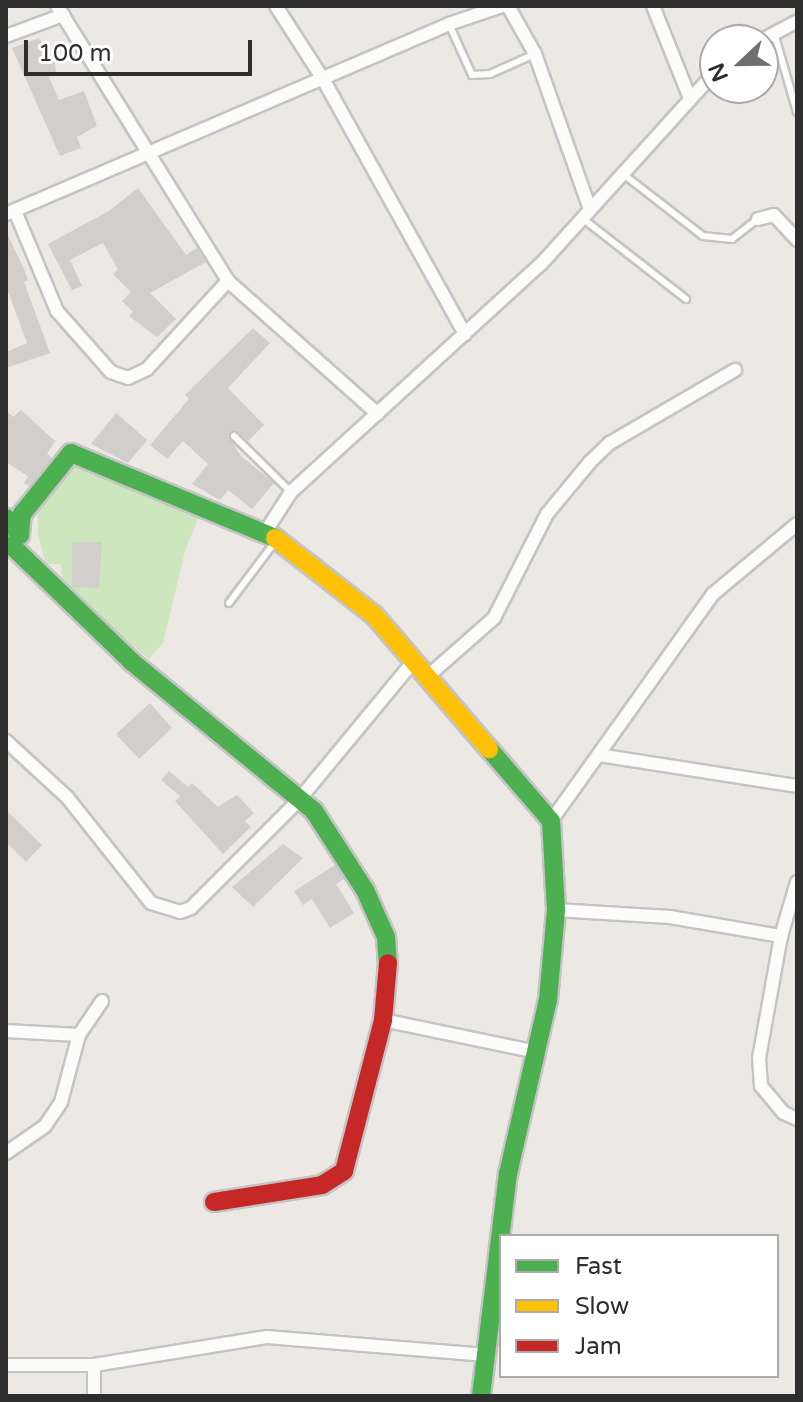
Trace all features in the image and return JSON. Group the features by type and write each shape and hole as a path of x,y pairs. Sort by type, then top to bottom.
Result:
{"street":[{"path":"276,6 323,79 465,334"},
{"path":"228,281 147,369 128,378 111,372 57,311 11,213 449,24 505,6 535,54 586,213"},
{"path":"653,6 689,96"},
{"path":"6,36 60,11 228,281 378,414"},
{"path":"779,30 797,21"},
{"path":"272,534 291,492 465,334 586,213 699,87"},
{"path":"758,219 774,215 797,240"},
{"path":"427,677 494,618 547,514 590,462 610,443 735,370"},
{"path":"12,544 22,514 71,453 272,534 374,615 551,821 556,910 537,1052 508,1174 503,1234"},
{"path":"6,518 12,544 132,662 314,811 365,890 386,937 389,987 344,1171 322,1185 214,1202"},
{"path":"551,821 713,594 797,524"},
{"path":"6,741 67,797 151,903 168,912 191,908 298,801 413,662"},
{"path":"599,755 797,786"},
{"path":"797,882 794,904 781,936 759,1058 761,1086 784,1113 797,1119"},
{"path":"556,910 670,917 781,936"},
{"path":"6,1153 45,1126 61,1102 79,1035 102,1001"},
{"path":"383,1020 537,1052"},
{"path":"6,1031 79,1035"},
{"path":"481,1396 499,1280"},
{"path":"6,1365 94,1365 267,1337 486,1355"},
{"path":"94,1365 94,1396"}],"lane":[{"path":"449,24 472,75 490,74 535,54"},
{"path":"779,50 797,112"},
{"path":"622,173 703,236 732,239 758,219"},
{"path":"586,213 686,299"},
{"path":"234,436 291,492"},
{"path":"229,603 272,534"}],"green space":[{"path":"74,457 201,511 185,551 163,643 149,659 63,588 61,564 46,564 38,536 37,500"}],"building":[{"path":"39,38 55,63 56,75 49,77 59,100 84,91 97,126 77,137 81,148 60,156 12,48"},
{"path":"138,188 186,255 197,248 206,262 150,293 176,319 157,337 129,316 133,312 122,301 131,292 113,274 118,269 103,243 70,260 82,286 72,290 48,244 109,211"},
{"path":"6,231 28,280 24,282 50,353 6,368 6,352 27,343 6,286"},
{"path":"253,328 270,343 228,388 264,425 248,441 236,430 228,435 241,456 274,483 252,509 228,490 220,500 192,484 208,464 183,441 167,459 150,445 189,399 185,395"},
{"path":"6,410 13,417 21,410 55,441 47,454 52,458 29,486 24,483 28,476 6,462"},
{"path":"116,413 147,440 128,463 91,444"},
{"path":"72,542 102,542 99,588 72,587"},
{"path":"150,703 172,728 139,759 116,734"},
{"path":"169,771 188,787 192,783 218,807 237,795 254,813 245,821 251,827 223,854 175,801 180,796 161,780"},
{"path":"6,810 42,845 26,862 6,842"},
{"path":"283,844 303,858 253,907 232,887"},
{"path":"335,865 344,879 336,884 354,913 330,928 312,899 303,905 294,891"}],"traffic: fast":[{"path":"6,518 20,535 22,514 71,453 275,538"},
{"path":"11,545 132,662 314,811 365,890 386,937 388,963"},
{"path":"489,749 551,821 556,910 548,1000 508,1174 501,1234"},
{"path":"481,1396 499,1248"}],"traffic: slow":[{"path":"275,538 374,615 489,749"}],"traffic: jam":[{"path":"214,1202 322,1185 344,1171 383,1020 388,963"}]}
